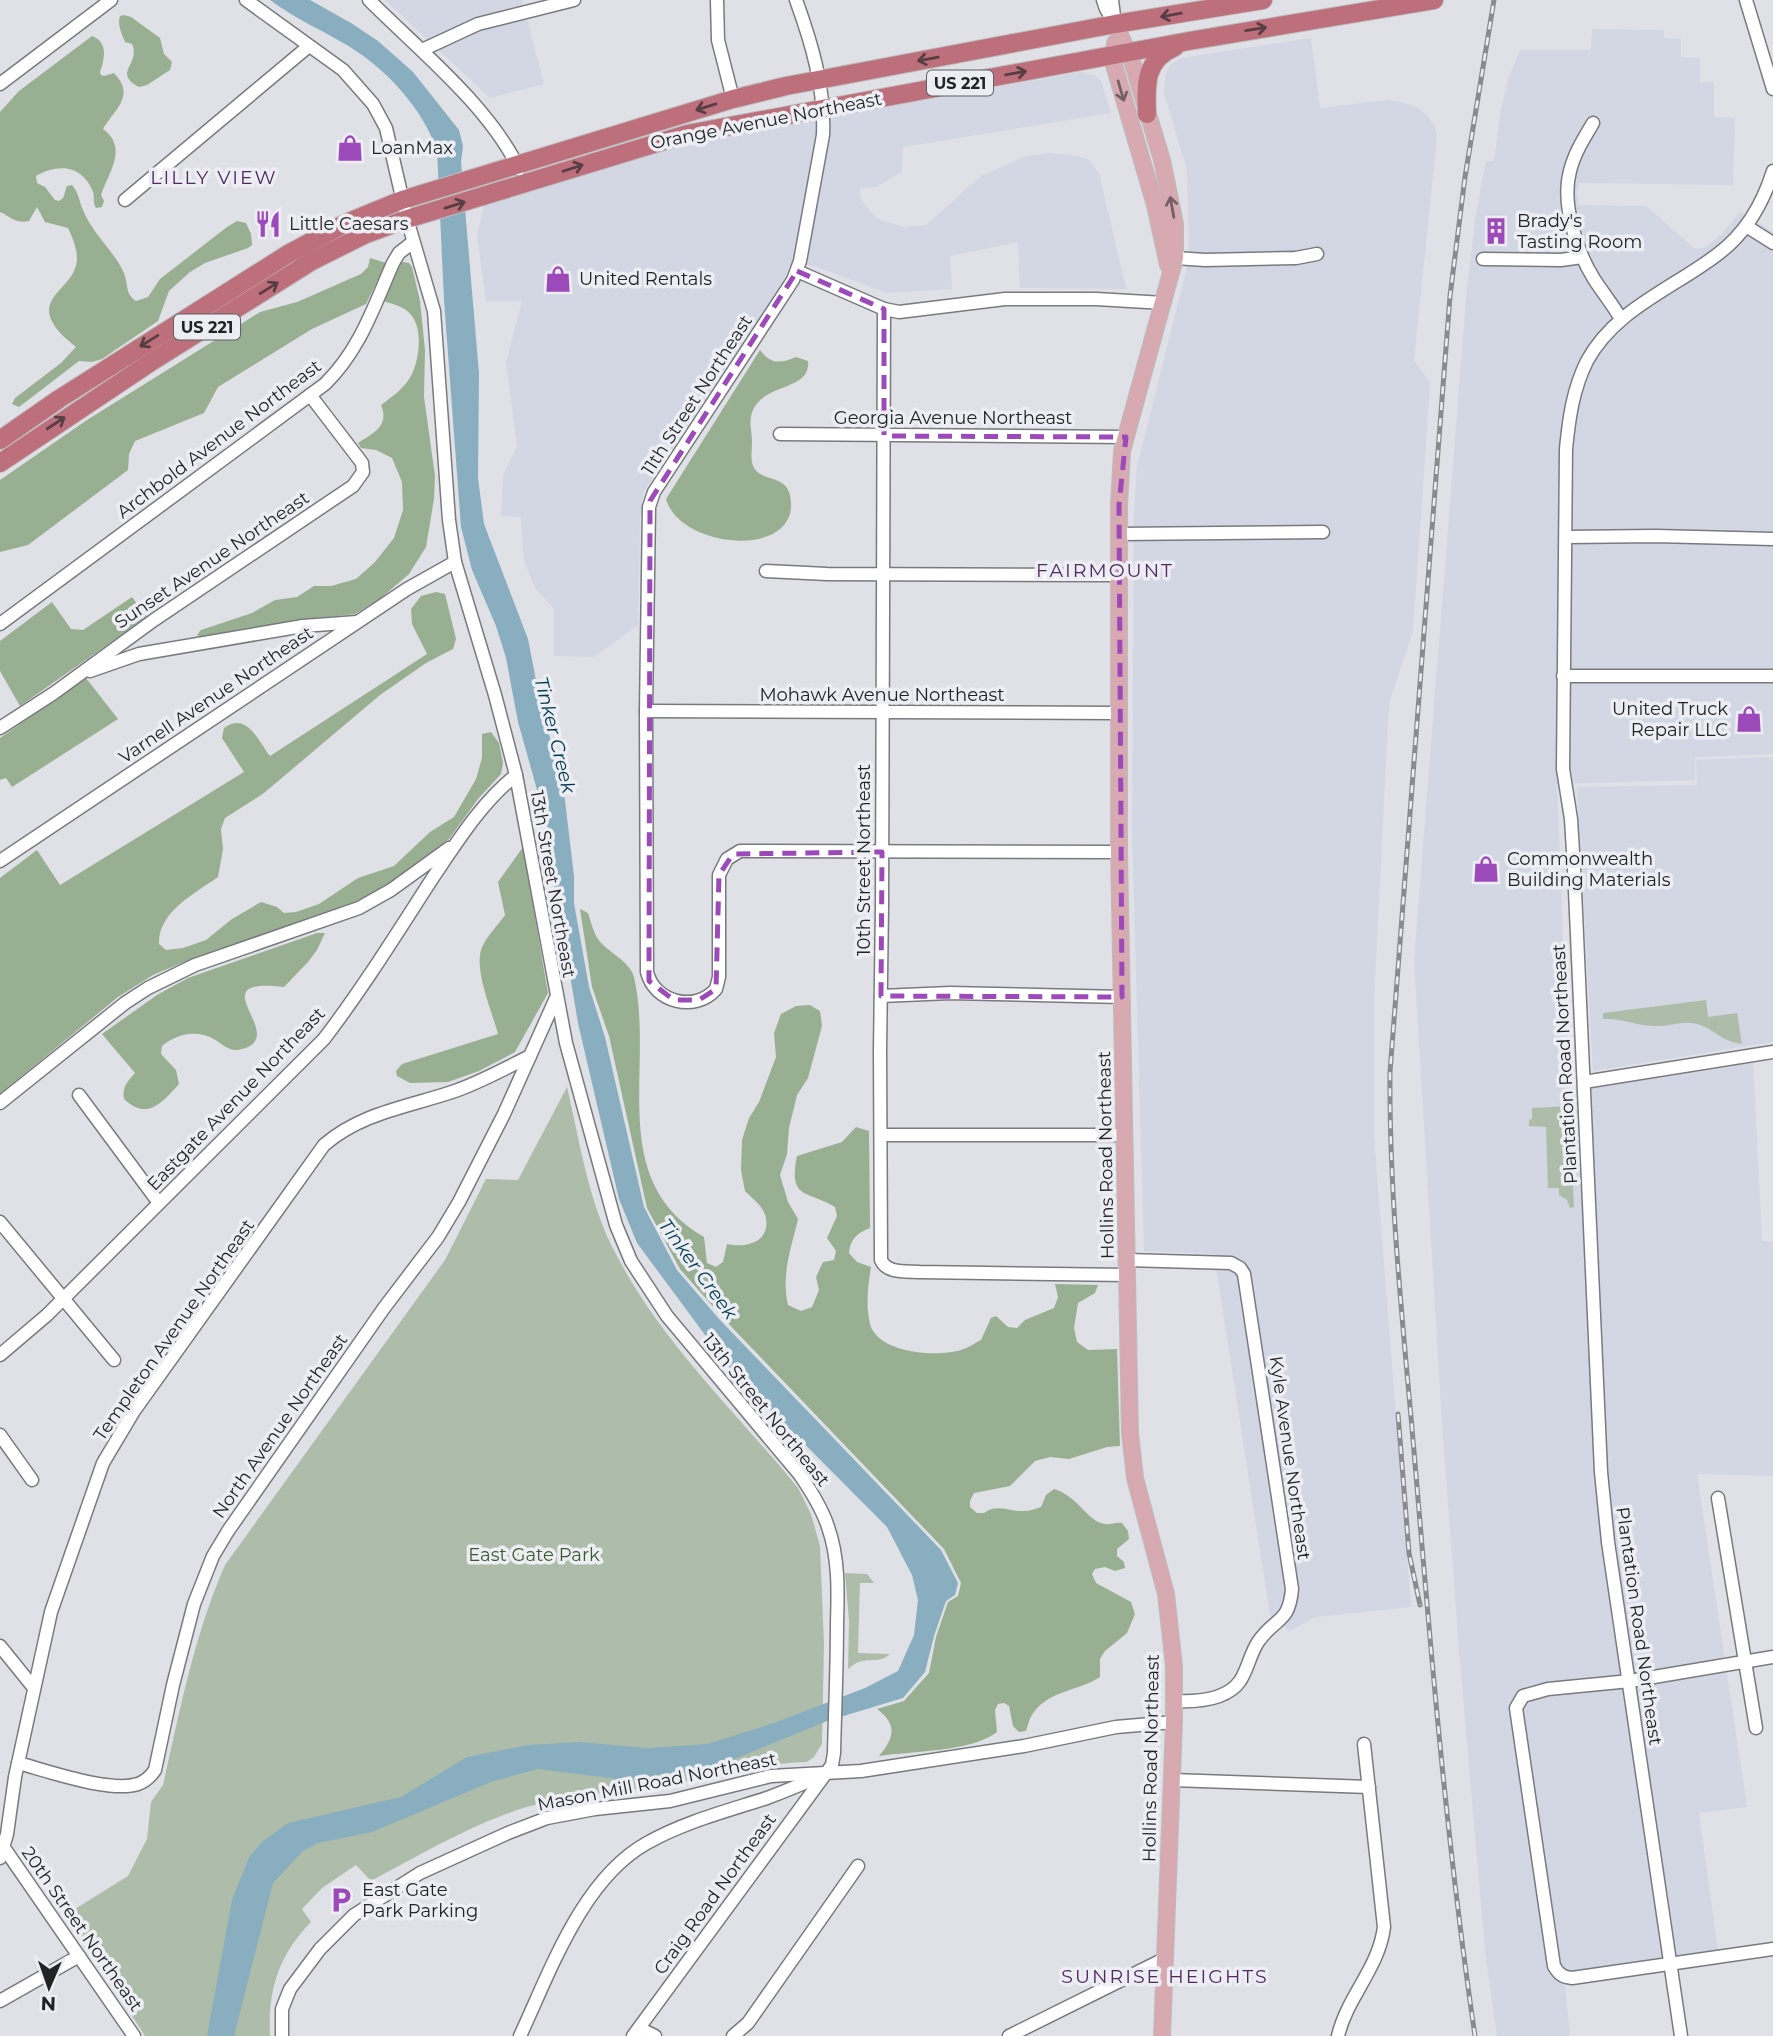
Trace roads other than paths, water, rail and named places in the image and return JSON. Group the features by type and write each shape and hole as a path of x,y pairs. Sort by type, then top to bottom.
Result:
{"highway":[{"name":"Orange Avenue Northeast","path":"0,440 59,399 288,254 346,223 402,200 733,99 819,79 1115,24 1263,0"},
{"name":"Orange Avenue Northeast","path":"0,463 151,362 312,261 366,234 407,219 687,134 1121,53 1434,0"},
{"path":"1147,114 1146,83 1151,65 1167,50 1189,41"}],"main road":[{"name":"Hollins Road Northeast","path":"1115,24 1121,53 1147,114 1172,205 1175,258 1126,437 1119,474 1119,852 1132,1459 1166,1594 1171,1626 1174,1701 1163,2036"},
{"name":"Hollins Road Northeast","path":"1121,53 1114,65 1159,220 1170,275"}],"street":[{"path":"0,84 111,0"},
{"name":"13th Street Northeast","path":"246,0 343,70 359,86 381,116 435,320 449,520 455,562 516,775 566,1044 616,1224 631,1261 667,1316 800,1475 821,1508 834,1546 837,1568 837,1682 834,1753 826,1774"},
{"path":"369,0 422,50 490,125 517,164 526,183"},
{"path":"422,50 478,24 530,5 574,0"},
{"path":"717,0 718,40 733,99"},
{"name":"11th Street Northeast","path":"796,0 812,46 824,108 823,135 797,271 650,501 646,712 647,972 654,989 666,998 685,1002 705,998 716,989 719,977 719,875 727,859 740,851 882,852"},
{"name":"Hollins Road Northeast","path":"1103,0 1115,24"},
{"name":"Hollins Road Northeast","path":"1112,0 1115,24"},
{"path":"1746,0 1773,89"},
{"path":"125,200 309,46"},
{"path":"1594,123 1580,145 1569,174 1570,212 1582,257 1621,319"},
{"name":"Plantation Road Northeast","path":"1681,2036 1608,1542 1601,1472 1571,819 1563,769 1566,449 1573,397 1588,359 1621,319 1719,253 1746,226 1763,198 1773,171"},
{"path":"1746,226 1773,243"},
{"name":"Archbold Avenue Northeast","path":"0,624 336,373 357,345 393,263 399,253 413,242"},
{"path":"1175,258 1296,258 1317,254"},
{"path":"1483,259 1561,260 1582,257"},
{"path":"797,271 884,309 909,312 1005,299 1096,299 1164,303"},
{"name":"10th Street Northeast","path":"884,309 881,1260 886,1268 920,1272 1026,1273"},
{"name":"Sunset Avenue Northeast","path":"0,728 154,620 354,486 363,472 362,463 310,395"},
{"name":"Georgia Avenue Northeast","path":"780,434 1126,437"},
{"path":"1119,534 1323,532"},
{"path":"1566,537 1773,539"},
{"name":"Varnell Avenue Northeast","path":"0,861 407,589 455,562"},
{"path":"766,571 1119,575"},
{"path":"76,677 139,654 303,626 358,622"},
{"path":"1563,676 1773,676"},
{"name":"Mohawk Avenue Northeast","path":"646,712 1119,713"},
{"name":"Eastgate Avenue Northeast","path":"0,1355 63,1299 324,1039 487,801 516,775"},
{"path":"0,1103 125,1003 148,988 195,965 359,908 391,890 456,844"},
{"path":"882,852 1119,852"},
{"path":"881,996 950,993 1122,997"},
{"name":"North Avenue Northeast","path":"18,1763 112,1786 136,1785 150,1777 155,1770 188,1624 214,1556 228,1531 384,1308 438,1237 504,1114 556,998"},
{"path":"1584,1082 1773,1052"},
{"name":"Templeton Avenue Northeast","path":"1,1849 51,1612 103,1463 134,1412 316,1155 336,1134 397,1107 461,1089 530,1056"},
{"path":"79,1095 159,1203"},
{"path":"881,1135 1125,1135"},
{"path":"0,1222 114,1360"},
{"name":"Kyle Avenue Northeast","path":"1026,1273 1231,1263 1244,1274 1292,1588 1289,1609 1259,1640 1236,1686 1204,1700 1174,1701"},
{"path":"0,1435 32,1480"},
{"path":"1718,1498 1756,1728"},
{"path":"0,1646 34,1688"},
{"path":"1773,1657 1630,1681 1580,1685 1527,1694 1518,1701 1516,1708 1554,1966 1565,1977 1773,1949"},
{"name":"Mason Mill Road Northeast","path":"282,2036 282,2009 290,1989 337,1931 362,1909 398,1885 467,1850 517,1829 564,1814 670,1801 771,1776 826,1774 970,1756 1116,1727 1174,1722"},
{"path":"1338,2036 1344,2015 1372,1967 1383,1939 1384,1916 1364,1744"},
{"path":"520,2036 560,1950 588,1901 600,1884 634,1851 679,1829 826,1774"},
{"name":"Craig Road Northeast","path":"635,2033 826,1774"},
{"path":"1172,1780 1369,1787"},
{"name":"20th Street Northeast","path":"1,1849 134,2036"},
{"path":"733,2036 748,2022 858,1866"},
{"path":"0,2001 79,1956"},
{"path":"1009,2036 1166,1958"},
{"path":"635,2033 655,2036"}],"water":[{"path":"270,0 310,0 378,41 413,72 459,130 463,146 461,162 479,373 478,478 484,524 528,639 541,706 563,784 574,876 574,903 589,987 605,1037 644,1207 677,1270 719,1319 941,1550 958,1583 955,1595 946,1601 925,1672 903,1698 827,1721 720,1765 626,1780 537,1769 491,1782 372,1832 318,1843 303,1851 273,1883 234,2036 207,2036 232,1900 249,1857 262,1842 288,1823 401,1797 467,1757 528,1745 580,1742 648,1748 707,1744 774,1723 865,1688 898,1671 914,1635 918,1600 912,1575 887,1527 731,1370 637,1243 619,1199 558,926 550,836 518,722 506,658 496,626 472,570 461,527 444,300 437,150 431,134 413,105 378,67 350,47"}],"railway":[{"path":"1475,2036 1448,1822 1427,1606 1395,1219 1390,1072 1450,296 1465,177 1494,0"},
{"path":"1398,1414 1409,1553 1420,1605"}],"place":[{"name":"LoanMax","path":"350,148"},
{"name":"Little Caesars","path":"268,224"},
{"name":"Brady's Tasting Room","path":"1496,231"},
{"name":"United Rentals","path":"558,279"},
{"name":"United Truck Repair LLC","path":"1749,719"},
{"name":"Commonwealth Building Materials","path":"1486,869"},
{"name":"East Gate Park Parking","path":"341,1900"}],"district":[{"name":"LILLY VIEW","path":"214,177"},
{"name":"FAIRMOUNT","path":"1105,570"},
{"name":"SUNRISE HEIGHTS","path":"1165,1976"}],"water label":[{"name":"Tinker Creek","path":"555,735"},
{"name":"Tinker Creek","path":"698,1269"}],"park label":[{"name":"East Gate Park","path":"534,1555"}]}
